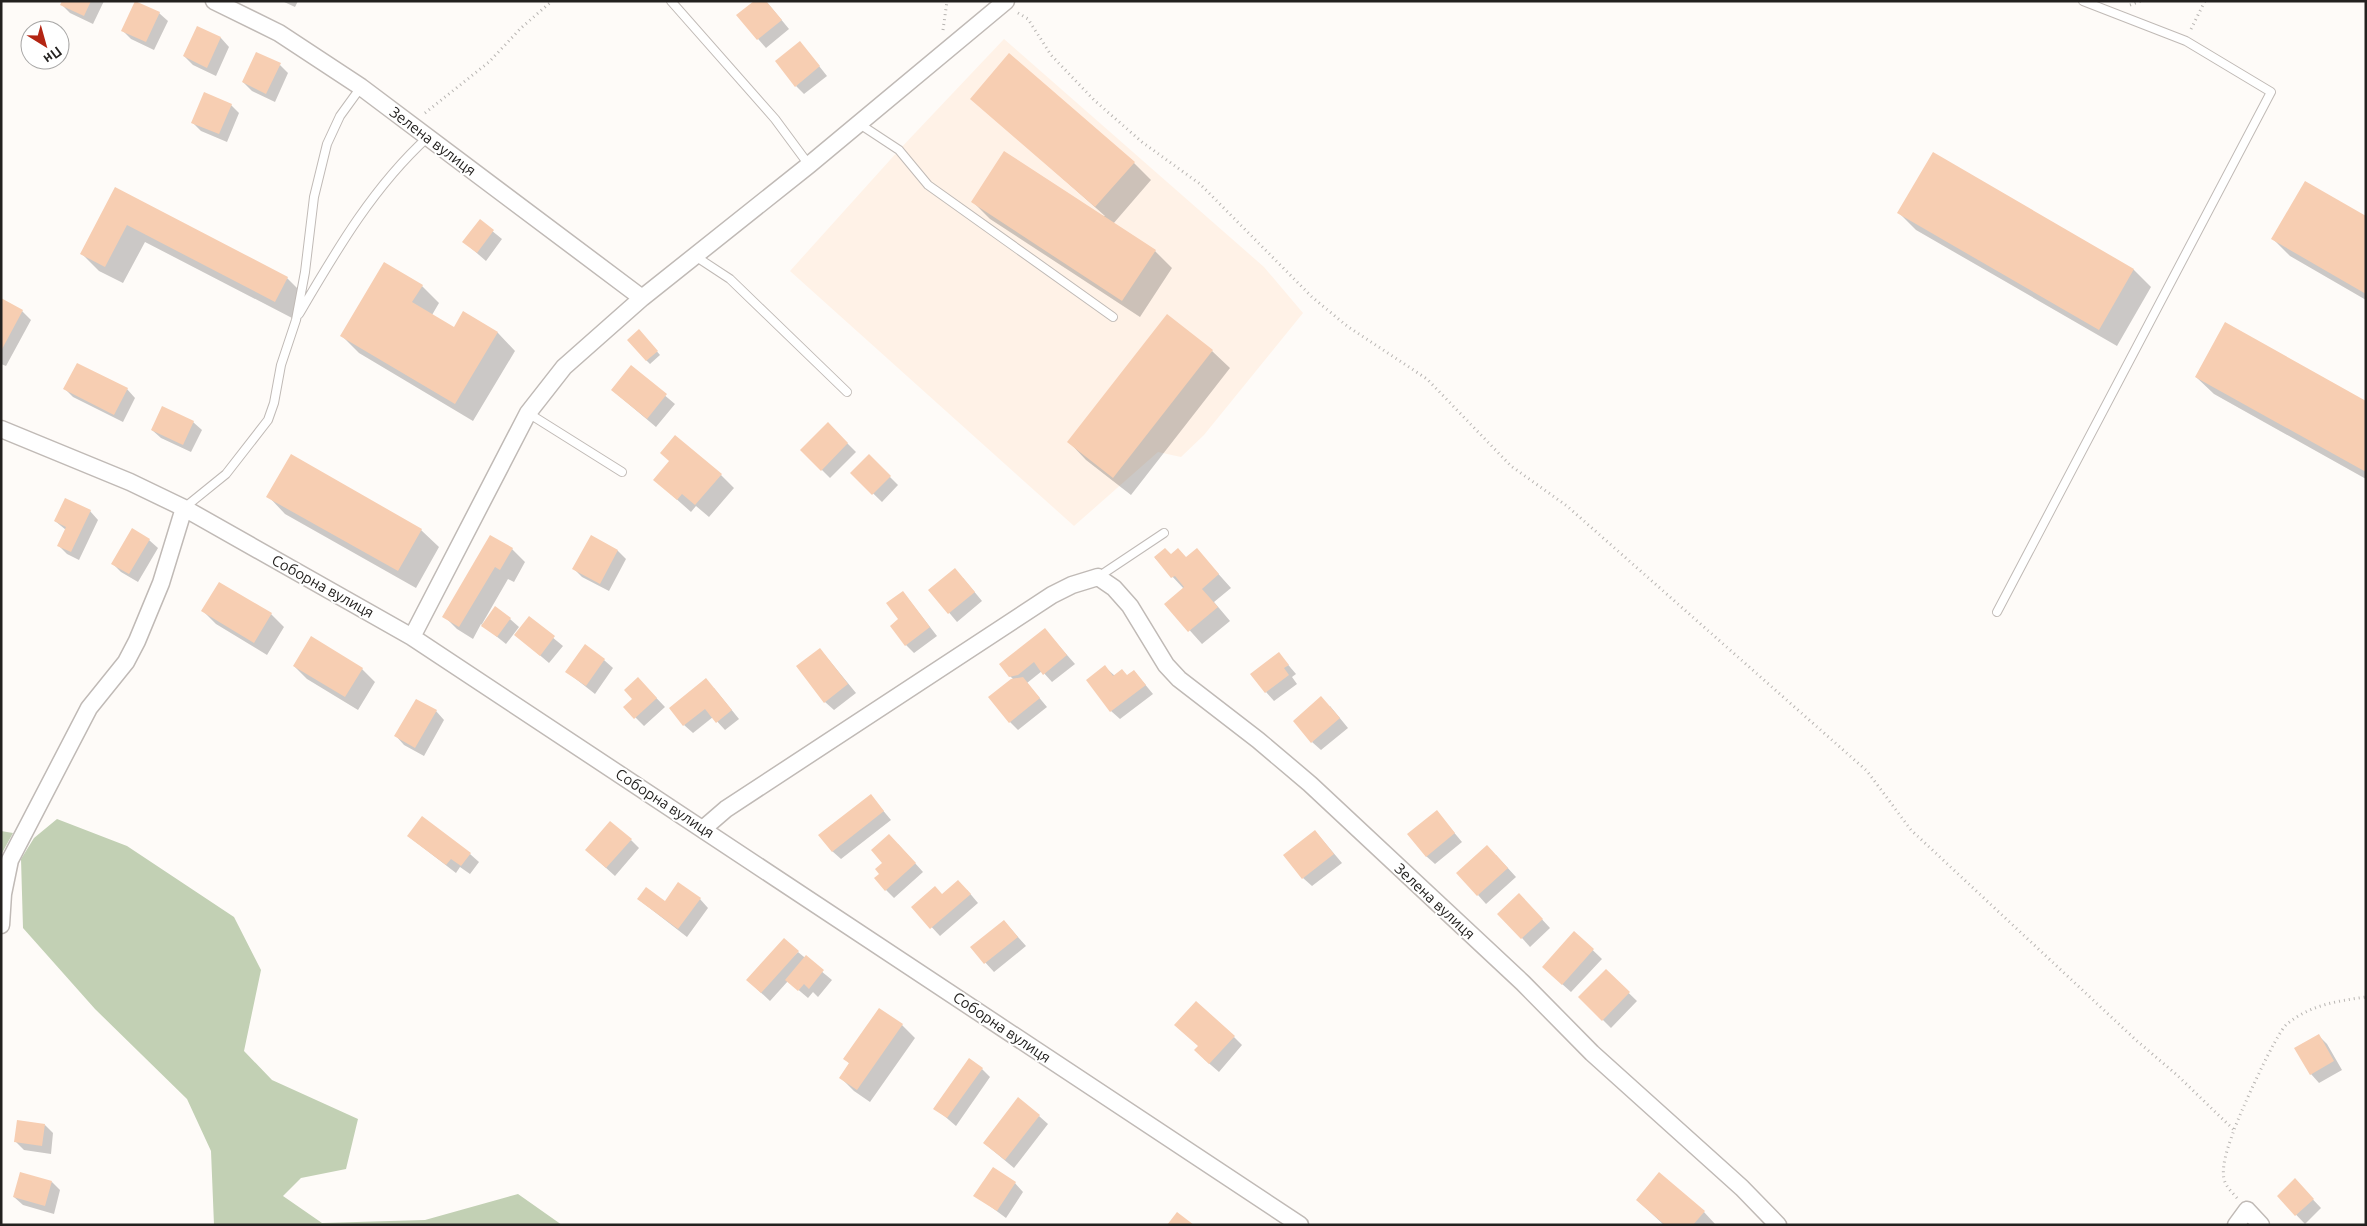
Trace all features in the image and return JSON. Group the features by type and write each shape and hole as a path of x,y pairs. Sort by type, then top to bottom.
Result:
{"street":[{"name":"Зелена вулиця","path":"214,1 279,33 361,87 642,298"},
{"path":"412,637 528,413 564,366 642,298 809,165 1002,2"},
{"name":"Соборна вулиця","path":"1,429 130,482 184,508 412,637 704,828 1300,1225"},
{"path":"1,925 5,879 10,860 89,708 126,662 137,641 161,583 184,508"},
{"name":"Зелена вулиця","path":"1098,577 1114,588 1130,606 1166,665 1179,679 1258,740 1310,784 1523,983 1592,1053 1742,1188 1778,1225"},
{"path":"704,828 726,809 1052,595 1072,584 1098,577"},
{"path":"2236,1225 2247,1210 2261,1225"}],"lane":[{"path":"671,1 775,119 809,165"},
{"path":"1997,612 2271,92 2186,41 2083,1"},
{"path":"184,508 226,474 268,420 274,403 281,365 296,320 305,272 314,197 327,144 340,116 361,87"},
{"path":"858,123 899,150 928,185 1113,318"},
{"path":"296,320 328,266 376,193 402,160 428,137"},
{"path":"695,256 730,279 847,392"},
{"path":"528,413 622,472"},
{"path":"1098,577 1164,534"}],"path":[{"path":"411,124 489,62 521,28 552,1"},
{"path":"2186,41 2204,1"},
{"path":"1002,2 1028,19 1051,56 1094,100 1142,142 1200,184 1312,297 1347,326 1427,379 1511,466 1567,506 1867,771 1911,830 2137,1041 2177,1074 2234,1130"},
{"path":"2247,1210 2228,1188 2224,1178 2224,1163 2234,1130 2276,1040 2286,1025 2308,1011 2334,1001 2366,998"}],"shaded area":[{"path":"1004,39 1264,267 1303,313 1204,435 1181,457 1158,452 1074,526 790,271 899,150"}],"green space":[{"path":"57,819 127,846 234,917 261,970 244,1051 272,1080 358,1119 346,1169 301,1178 283,1196 322,1223 425,1220 518,1194 562,1225 214,1225 211,1151 187,1099 95,1009 23,928 21,859 34,838"},
{"path":"1,831 13,833 1,855"}],"building":[{"path":"62,1 91,1 84,16 60,5"},
{"path":"135,1 160,12 146,42 121,31"},
{"path":"754,1 766,1 782,20 757,40 736,15"},
{"path":"197,26 221,37 207,68 183,56"},
{"path":"800,41 820,66 795,87 775,61"},
{"path":"256,52 281,63 266,94 242,82"},
{"path":"1009,53 1135,162 1095,207 970,99"},
{"path":"204,92 232,104 219,134 191,123"},
{"path":"1004,151 1156,250 1122,301 971,202"},
{"path":"1933,152 2134,269 2099,330 1897,213"},
{"path":"2305,181 2366,216 2366,294 2271,239"},
{"path":"115,187 288,277 275,302 127,225 105,267 80,254"},
{"path":"480,219 494,230 477,253 462,242"},
{"path":"384,262 423,285 412,302 454,327 463,311 498,332 455,404 340,336"},
{"path":"1,298 23,310 1,351"},
{"path":"1167,314 1213,350 1113,478 1067,442"},
{"path":"2225,322 2366,401 2366,472 2195,377"},
{"path":"639,329 658,351 646,361 627,340"},
{"path":"77,363 128,388 114,415 63,389"},
{"path":"631,365 667,394 647,419 611,390"},
{"path":"162,406 194,421 183,445 151,430"},
{"path":"828,422 848,443 821,471 800,450"},
{"path":"675,435 722,474 695,505 682,494 677,500 653,480 669,461 660,453"},
{"path":"291,454 422,529 398,571 266,497"},
{"path":"869,454 891,476 872,495 850,473"},
{"path":"65,498 91,510 71,552 57,546 66,527 54,521"},
{"path":"132,528 150,539 129,574 111,564"},
{"path":"490,535 513,548 500,570 495,567 459,627 442,617"},
{"path":"591,535 618,550 600,584 572,569"},
{"path":"1165,548 1171,554 1178,548 1186,557 1197,548 1219,574 1202,589 1218,607 1188,632 1164,604 1184,587 1175,576 1171,578 1154,557"},
{"path":"955,568 975,592 948,614 928,590"},
{"path":"219,582 272,613 254,643 201,611"},
{"path":"903,591 930,627 905,646 890,626 898,619 886,603"},
{"path":"495,606 511,618 497,637 481,626"},
{"path":"529,616 555,636 540,656 514,635"},
{"path":"1045,628 1067,655 1043,675 1034,662 1018,675 1009,677 999,664"},
{"path":"311,636 363,668 345,697 293,666"},
{"path":"585,644 605,659 586,686 565,672"},
{"path":"820,648 848,684 824,703 796,666"},
{"path":"1279,652 1289,665 1284,668 1289,675 1265,693 1250,674"},
{"path":"1105,665 1113,676 1122,669 1127,675 1134,670 1146,685 1110,712 1086,680"},
{"path":"638,677 657,698 634,719 623,707 632,699 624,690"},
{"path":"1023,677 1040,698 1009,723 988,697 1011,679"},
{"path":"706,678 732,710 716,723 705,709 683,726 669,708"},
{"path":"1321,696 1340,718 1311,743 1293,721"},
{"path":"416,699 437,710 415,748 394,736"},
{"path":"871,794 884,811 832,852 818,835"},
{"path":"1437,810 1455,833 1426,857 1407,834"},
{"path":"422,816 471,853 461,866 451,859 446,865 407,836"},
{"path":"610,821 632,839 606,868 585,850"},
{"path":"1315,830 1334,854 1302,879 1283,855"},
{"path":"889,834 916,863 885,891 874,878 879,874 875,869 882,863 871,850"},
{"path":"1487,845 1508,868 1477,896 1456,873"},
{"path":"958,880 971,894 930,929 911,907 935,886 942,894"},
{"path":"678,882 701,898 678,929 637,899 646,887 665,901"},
{"path":"1519,893 1543,919 1521,939 1497,914"},
{"path":"1004,920 1018,937 984,964 970,947"},
{"path":"1574,931 1594,949 1562,985 1542,967"},
{"path":"784,938 799,951 761,993 746,980"},
{"path":"806,955 824,970 809,989 804,984 798,991 785,980"},
{"path":"1606,969 1630,992 1602,1021 1578,997"},
{"path":"1196,1001 1235,1036 1209,1064 1194,1050 1198,1046 1174,1025"},
{"path":"879,1008 903,1024 857,1090 839,1078 849,1063 843,1059"},
{"path":"2319,1034 2334,1061 2310,1075 2294,1048"},
{"path":"969,1058 983,1068 947,1118 933,1109"},
{"path":"1018,1097 1040,1115 1005,1160 983,1143"},
{"path":"17,1120 45,1124 42,1146 14,1142"},
{"path":"993,1167 1016,1182 997,1211 973,1196"},
{"path":"20,1172 52,1181 45,1206 13,1197"},
{"path":"1659,1172 1705,1211 1693,1225 1665,1225 1636,1200"},
{"path":"2295,1178 2314,1199 2295,1216 2277,1196"},
{"path":"1177,1212 1194,1225 1167,1225"}]}
